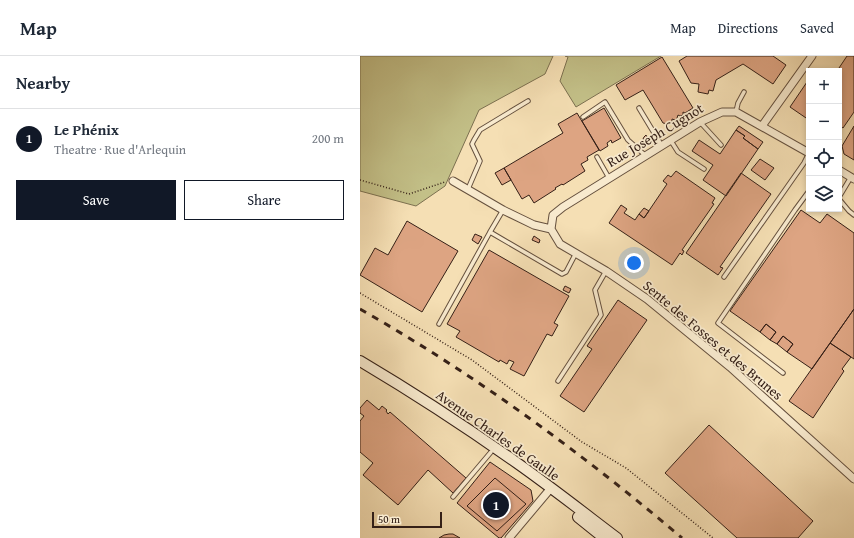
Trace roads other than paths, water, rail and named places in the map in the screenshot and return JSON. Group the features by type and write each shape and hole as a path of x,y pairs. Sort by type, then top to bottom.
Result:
{"main road":[{"name":"Avenue Charles de Gaulle","path":"360,361 455,420 512,459 604,538"},
{"name":"Avenue Charles de Gaulle","path":"360,368 420,404 549,490 616,538"}],"street":[{"path":"762,126 812,56"},
{"name":"Rue Joseph Cugnot","path":"551,229 553,215 563,207 700,122 722,112 736,112"},
{"path":"736,112 806,151"},
{"path":"842,172 852,178"},
{"path":"453,181 503,210 534,225 551,229"},
{"name":"Sente des Fosses et des Brunes","path":"551,229 560,244 606,270 647,299 730,367 854,478"},
{"path":"509,538 549,490"}],"lane":[{"path":"736,112 738,102 744,92"},
{"path":"468,189 480,161 472,144 480,130 528,101"},
{"path":"583,117 605,102 628,140 646,156"},
{"path":"639,108 662,146"},
{"path":"700,122 721,144"},
{"path":"670,140 678,152 704,170"},
{"path":"597,158 609,178"},
{"path":"724,277 806,159"},
{"path":"842,193 852,178"},
{"path":"783,373 718,323 806,195"},
{"path":"842,202 854,215"},
{"path":"439,324 503,210"},
{"path":"490,232 562,274 566,272 576,253"},
{"path":"558,381 601,315 595,290 606,270"},
{"path":"453,497 491,452"}],"railway":[{"path":"360,309 444,360 526,416 606,476 682,538"}],"place":[{"name":"Le Phénix","path":"496,505"}]}
